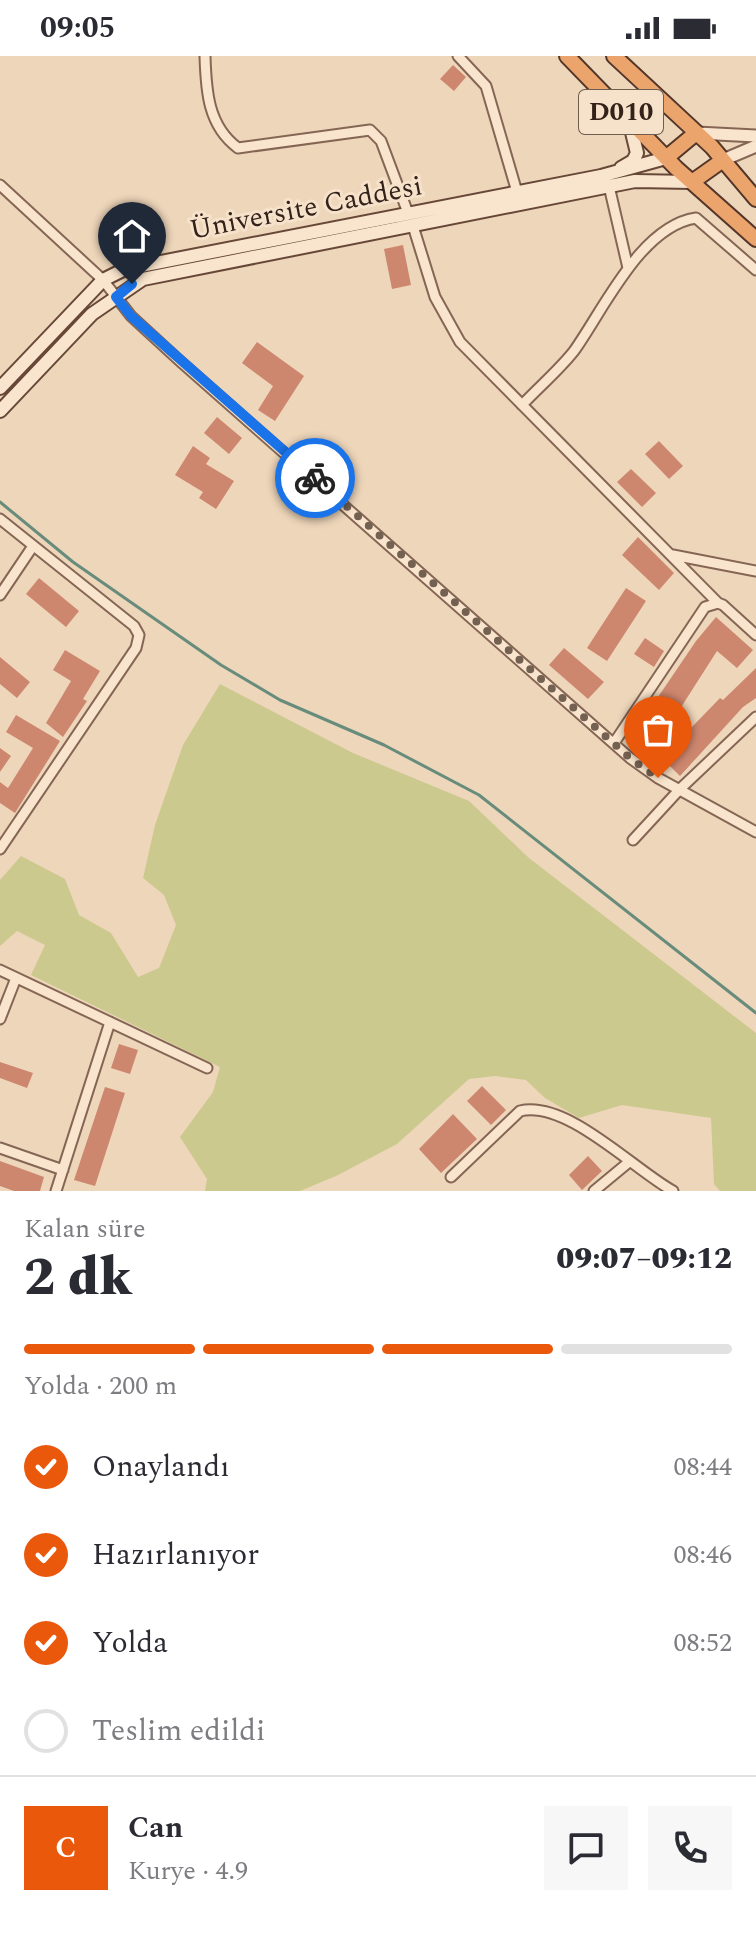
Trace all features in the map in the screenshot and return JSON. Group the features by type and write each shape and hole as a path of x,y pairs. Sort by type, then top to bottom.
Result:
{"highway":[{"name":"D010","path":"567,56 666,158 756,239"},
{"name":"D010","path":"614,56 723,160 756,199"},
{"path":"666,158 696,133"},
{"path":"692,182 723,160"}],"main road":[{"path":"611,180 633,161 637,153 627,117"},
{"name":"Üniversite Caddesi","path":"0,388 103,280 157,260 410,220 517,192 611,180 666,158"},
{"path":"0,411 71,335 132,284 162,274 611,180 692,182"}],"street":[{"path":"205,56 206,92 220,135 238,148 370,130 381,141 435,297 460,342 718,603 756,635"},
{"path":"458,56 486,86 517,192"},
{"path":"696,133 756,136"},
{"path":"723,160 756,146"},
{"path":"611,180 628,268"},
{"path":"0,185 103,280 131,316 181,362 614,743 658,778 756,832"},
{"path":"522,405 573,352 628,268 676,221 696,218 756,270"},
{"path":"0,519 134,626 139,635 136,648 0,849"},
{"path":"0,595 33,546"},
{"path":"671,554 756,571"},
{"path":"614,743 705,607 718,603"},
{"path":"633,840 680,789 756,717"},
{"path":"0,970 207,1068"},
{"path":"0,1019 16,978"},
{"path":"56,1191 110,1022"},
{"path":"451,1177 485,1141 520,1111 528,1109 554,1115 587,1131 673,1191"},
{"path":"0,1148 63,1170"},
{"path":"594,1191 629,1162"}],"shaded area":[{"path":"220,684 353,753 469,801 529,858 756,1033 756,1191 720,1191 714,1184 711,1118 622,1105 579,1118 545,1098 526,1080 495,1076 469,1079 397,1144 300,1191 205,1191 207,1179 180,1137 213,1092 220,1067 31,975 45,945 17,931 0,946 0,880 21,856 65,879 79,915 111,933 138,977 159,968 176,925 164,895 143,878 155,825 183,745"}],"building":[{"path":"453,65 466,77 454,91 440,79"},
{"path":"403,245 411,285 392,289 384,249"},
{"path":"257,342 304,376 275,421 258,410 273,386 242,363"},
{"path":"217,417 242,438 229,454 204,433"},
{"path":"659,441 683,466 669,479 645,454"},
{"path":"193,446 210,458 206,464 234,481 216,509 199,498 203,492 175,475"},
{"path":"631,469 656,493 642,507 617,482"},
{"path":"638,537 674,573 659,590 622,555"},
{"path":"39,578 79,611 66,627 26,594"},
{"path":"626,588 646,601 607,661 587,648"},
{"path":"716,617 753,650 737,668 717,651 655,748 633,734 696,641"},
{"path":"645,638 664,651 654,667 634,654"},
{"path":"564,648 604,682 588,699 549,665"},
{"path":"65,650 100,671 83,699 87,701 63,737 46,723 71,681 53,670"},
{"path":"0,657 30,682 17,698 0,684"},
{"path":"756,668 756,698 743,707 680,776 662,758 720,698 723,700"},
{"path":"16,715 60,741 15,813 0,803 0,782 8,788 33,748 6,732"},
{"path":"0,748 11,756 0,772"},
{"path":"119,1044 138,1050 130,1074 111,1068"},
{"path":"0,1062 33,1073 27,1088 0,1078"},
{"path":"482,1086 506,1110 491,1125 467,1101"},
{"path":"105,1087 125,1093 95,1186 74,1180"},
{"path":"453,1114 477,1139 441,1173 419,1149"},
{"path":"588,1156 602,1171 582,1190 569,1175"},
{"path":"0,1161 44,1177 40,1191 14,1191 0,1186"}],"waterway":[{"path":"0,502 73,562 221,665 280,700 384,745 479,795 756,1013"}],"way so far":[{"path":"315,478 630,758 658,778"}],"route":[{"path":"132,284 116,297 131,316 315,478"}]}
